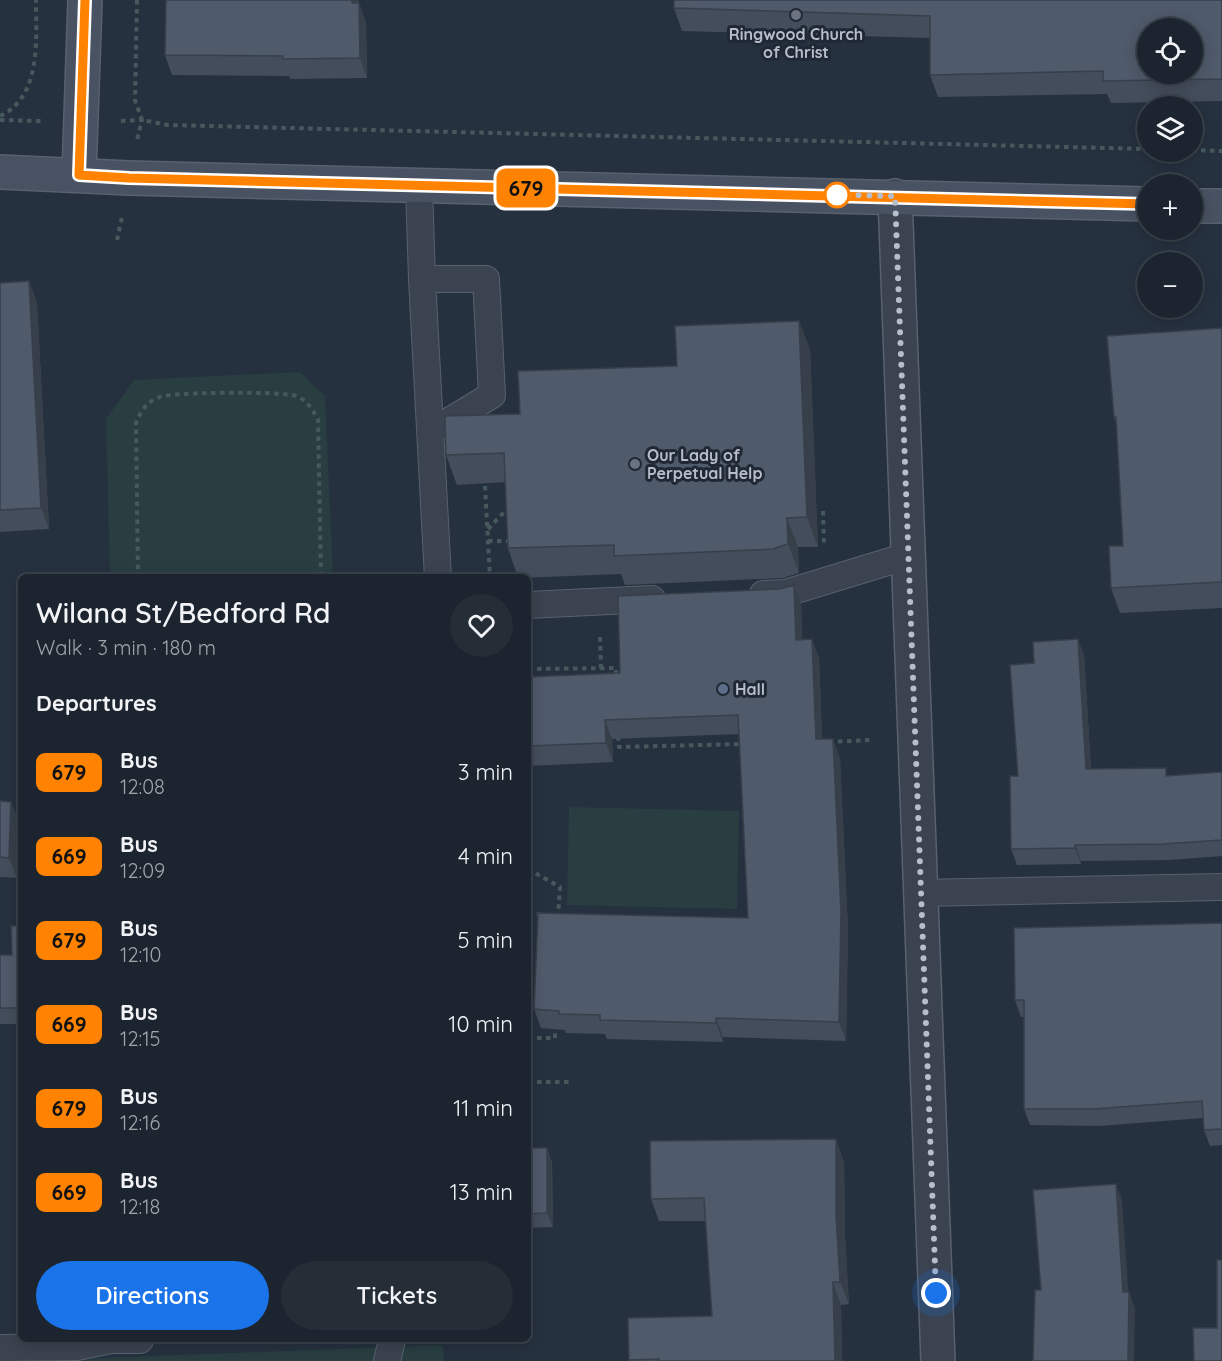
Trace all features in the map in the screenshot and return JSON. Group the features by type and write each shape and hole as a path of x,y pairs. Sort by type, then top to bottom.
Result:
{"main road":[{"path":"79,175 85,0"},
{"path":"0,172 129,178 1137,204"},
{"path":"1203,206 1222,206"}],"street":[{"path":"895,196 938,1361"}],"lane":[{"path":"419,186 438,574"},
{"path":"422,279 486,279 492,395 431,432"},
{"path":"738,595 786,593 907,556"},
{"path":"531,605 678,598"},
{"path":"920,893 1222,887"},
{"path":"0,1348 77,1347 101,1342"},
{"path":"387,1361 392,1342"},
{"path":"77,1347 102,1361"}],"path":[{"path":"0,116 21,101 35,63 36,0"},
{"path":"137,0 135,100 141,120 168,125 1137,149"},
{"path":"1203,150 1222,151"},
{"path":"138,574 136,423 140,412 149,402 168,394 273,393 296,396 305,401 318,419 321,574"},
{"path":"485,486 490,574"},
{"path":"488,529 515,501"},
{"path":"813,545 824,544 823,511"},
{"path":"488,542 515,540"},
{"path":"531,669 616,668 616,680"},
{"path":"618,724 619,747 748,744"},
{"path":"827,742 872,740"},
{"path":"531,871 560,887 558,927"},
{"path":"531,912 558,919"},
{"path":"531,1038 555,1038 556,1015"},
{"path":"531,1082 573,1082"}],"green space":[{"path":"300,372 325,396 333,574 110,574 106,419 134,380"},
{"path":"569,807 739,811 737,909 567,905"},
{"path":"443,1345 444,1361 23,1361"}],"building":[{"path":"166,0 352,0 352,3 359,3 360,58 283,59 283,56 165,55"},
{"path":"674,0 1222,0 1222,79 1203,79 1203,18 1137,18 1137,80 1103,81 1103,71 930,75 930,16 674,8"},
{"path":"29,281 41,508 0,510 0,283"},
{"name":"Our Lady of Perpetual Help","path":"799,321 807,517 787,518 788,544 773,549 614,556 614,545 508,548 504,453 446,455 445,416 520,414 518,371 677,366 675,326"},
{"path":"1222,328 1222,582 1111,588 1109,546 1123,546 1116,417 1114,417 1107,336"},
{"path":"794,585 796,640 812,639 816,739 833,739 841,911 839,1022 716,1018 716,1023 600,1020 600,1015 559,1014 559,1011 534,1009 538,913 748,918 738,715 605,720 606,743 531,746 531,677 620,673 618,596 780,589"},
{"path":"1078,639 1086,769 1166,768 1166,776 1222,772 1222,840 1011,849 1010,776 1018,776 1010,665 1034,663 1033,642"},
{"path":"0,801 11,802 9,858 0,857"},
{"path":"1222,923 1222,1129 1204,1130 1202,1101 1093,1109 1024,1109 1024,1000 1015,1000 1014,928"},
{"path":"11,926 18,926 18,1008 0,1008 0,955 12,955"},
{"path":"836,1139 836,1216 840,1282 833,1282 835,1361 629,1360 628,1318 712,1316 704,1198 651,1199 650,1141"},
{"path":"531,1148 547,1148 547,1213 531,1214"},
{"path":"1116,1184 1123,1292 1129,1292 1128,1361 1033,1361 1035,1290 1041,1290 1033,1190"},
{"path":"1217,1260 1222,1260 1222,1361 1194,1361 1193,1328 1217,1328"}],"bus line":[{"name":"679","path":"85,0 79,175 1137,204"}],"place":[{"name":"Ringwood Church of Christ","path":"796,15"},
{"name":"Our Lady of Perpetual Help","path":"635,464"},
{"name":"Hall","path":"723,689"}],"route":[{"path":"837,195 895,196 936,1293"}]}
